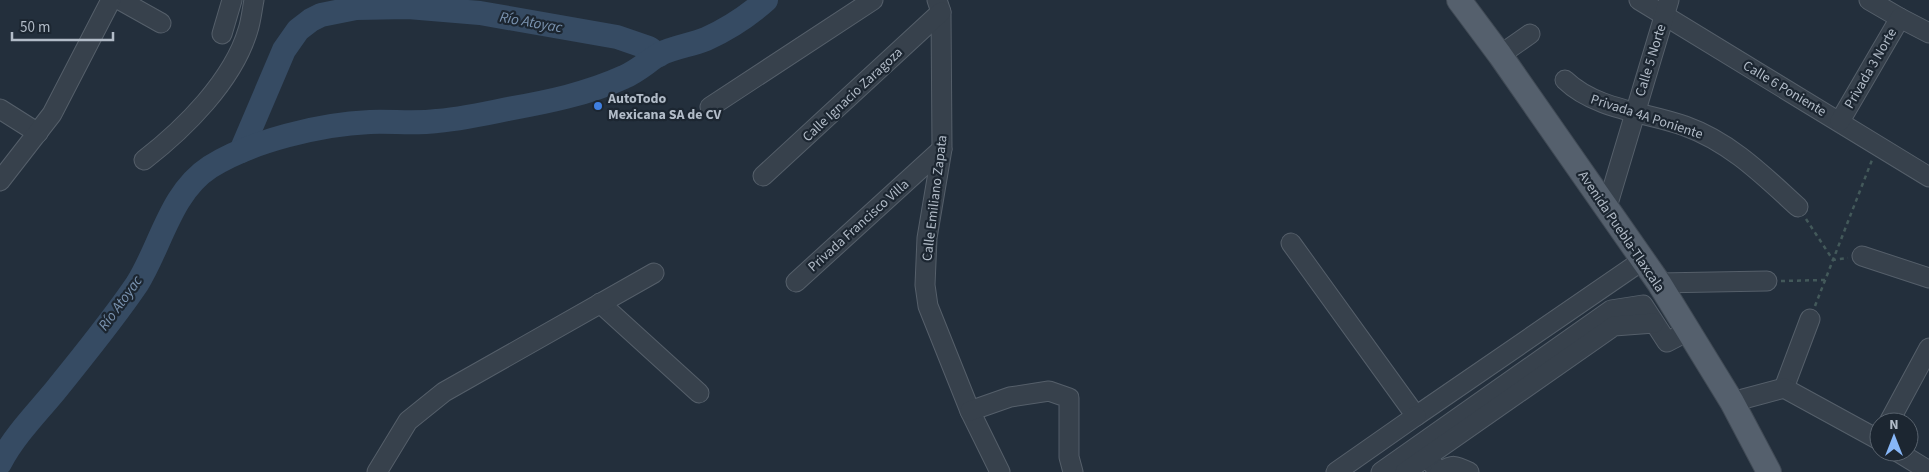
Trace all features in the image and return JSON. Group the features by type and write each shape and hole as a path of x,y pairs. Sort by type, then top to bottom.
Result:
{"main road":[{"name":"Avenida Puebla-Tlaxcala","path":"1459,0 1500,55 1659,283 1732,402 1769,472"}],"street":[{"path":"0,181 52,114 111,0"},
{"path":"120,0 162,23"},
{"path":"222,34 232,0"},
{"path":"144,160 170,139 216,90 235,60 248,30 254,0"},
{"path":"710,107 873,0"},
{"name":"Calle 6 Poniente","path":"1640,0 1667,8 1929,177"},
{"path":"1869,0 1900,18"},
{"name":"Calle Emiliano Zapata","path":"939,6 942,149 926,238 925,285 928,306 970,411 1000,472"},
{"name":"Calle Ignacio Zaragoza","path":"763,176 939,6"},
{"name":"Calle 5 Norte","path":"1607,207 1634,112 1667,8"},
{"name":"Privada 3 Norte","path":"1840,121 1900,18 1929,33"},
{"path":"1500,55 1530,34"},
{"name":"Privada 4A Poniente","path":"1565,80 1585,96 1686,126 1727,146 1759,170 1798,207"},
{"path":"0,109 38,133"},
{"name":"Privada Francisco Villa","path":"796,282 942,149"},
{"path":"1291,242 1416,416"},
{"path":"1862,256 1929,278"},
{"path":"1336,472 1643,260"},
{"path":"377,472 408,421 444,392 654,273"},
{"path":"1659,283 1767,281"},
{"path":"600,303 699,393"},
{"path":"1784,388 1810,319"},
{"path":"1381,472 1422,451 1564,352 1614,326 1654,323 1667,342 1688,331"},
{"path":"1896,412 1923,376 1929,348"},
{"path":"1732,402 1784,388 1869,435"},
{"path":"970,411 1010,397 1048,391 1069,398 1069,457 1073,472"},
{"path":"1405,472 1422,451"},
{"path":"1422,451 1439,472 1451,466 1457,466 1469,472"},
{"path":"1914,462 1929,471"}],"path":[{"path":"1810,319 1878,145"},
{"path":"1798,207 1833,260"},
{"path":"1767,281 1825,280"}],"waterway":[{"name":"Río Atoyac","path":"0,463 19,434 87,352 137,284 176,205 196,178 210,167 245,149 309,130 351,123 429,122 455,119 581,93 629,75 660,54 714,35 738,22 766,0"},
{"name":"Río Atoyac","path":"241,151 284,50 298,30 321,15 356,8 408,7 480,13 617,37 649,48 659,55"}],"place":[{"name":"AutoTodo Mexicana SA de CV","path":"598,106"}]}
